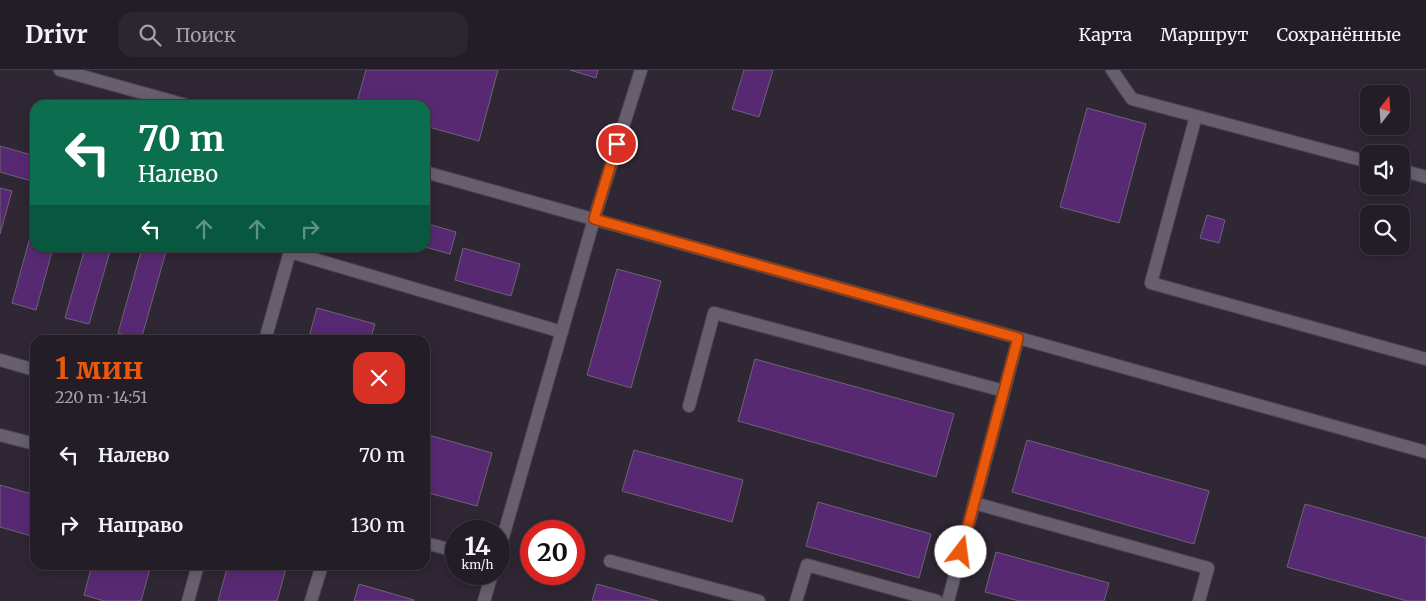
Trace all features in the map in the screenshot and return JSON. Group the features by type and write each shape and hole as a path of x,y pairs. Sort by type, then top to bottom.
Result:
{"lane":[{"path":"60,70 168,100"},
{"path":"508,520 594,219 641,70"},
{"path":"1112,70 1132,99 1360,160"},
{"path":"1196,116 1151,283 1426,359"},
{"path":"1410,172 1426,176"},
{"path":"430,173 1426,452"},
{"path":"266,335 289,252"},
{"path":"297,252 562,332"},
{"path":"689,406 714,312 1004,391"},
{"path":"948,601 1018,338"},
{"path":"0,360 30,369"},
{"path":"0,435 30,443"},
{"path":"974,503 1208,568 1200,601"},
{"path":"430,544 445,548"},
{"path":"610,561 759,601"},
{"path":"796,601 806,565 937,601"},
{"path":"188,601 197,570"},
{"path":"311,601 320,570"},
{"path":"484,601 489,585"}],"building":[{"path":"366,70 498,70 479,141 430,127 430,100 357,100"},
{"path":"570,70 598,70 596,78"},
{"path":"744,70 773,70 759,117 732,109"},
{"path":"1087,108 1146,124 1119,223 1060,207"},
{"path":"0,146 30,155 30,181 0,172"},
{"path":"0,188 12,191 0,234"},
{"path":"1207,215 1225,220 1219,243 1200,238"},
{"path":"430,224 456,232 450,254 430,248"},
{"path":"30,237 30,252 52,252 36,310 12,303"},
{"path":"463,248 520,264 511,296 455,280"},
{"path":"84,252 110,252 89,324 65,318"},
{"path":"141,252 166,252 142,335 118,333"},
{"path":"617,269 661,281 631,388 587,375"},
{"path":"317,308 375,324 372,335 310,335"},
{"path":"755,359 954,414 936,477 738,421"},
{"path":"430,435 492,453 477,506 430,493"},
{"path":"1027,440 1209,491 1194,544 1012,492"},
{"path":"634,450 743,480 732,522 622,491"},
{"path":"0,485 30,494 30,536 0,527"},
{"path":"818,502 931,534 919,578 806,546"},
{"path":"1305,504 1426,538 1426,601 1407,601 1287,567"},
{"path":"996,552 1109,583 1104,601 1019,601 985,592"},
{"path":"91,570 150,570 141,601 104,601 84,595"},
{"path":"227,570 286,570 277,601 218,601"},
{"path":"359,584 414,600 414,601 354,601"},
{"path":"597,584 658,601 592,601"}],"route":[{"path":"617,144 594,219 1018,338 961,552"}]}
